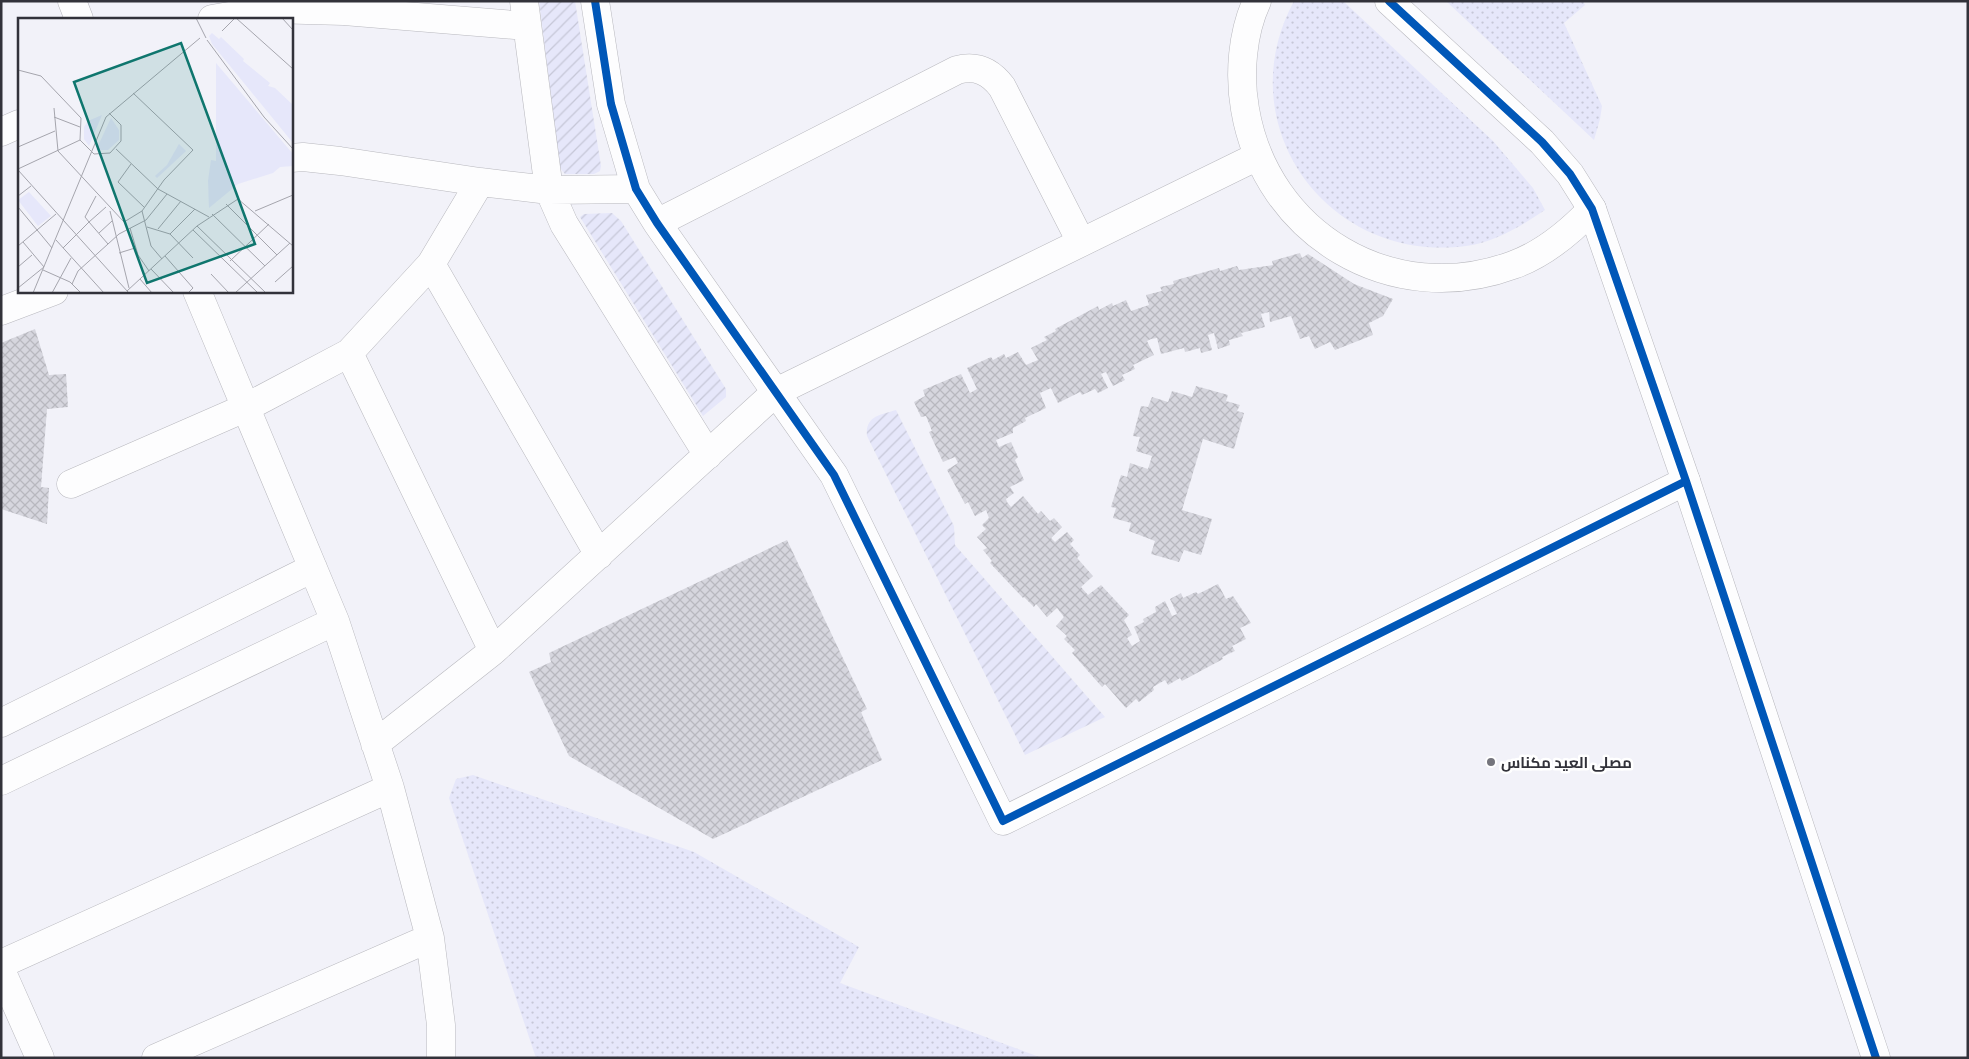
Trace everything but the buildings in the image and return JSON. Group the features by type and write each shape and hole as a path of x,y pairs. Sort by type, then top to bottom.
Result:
{"street":[{"path":"72,1 79,18"},
{"path":"595,1 611,104 636,189 657,223 834,475 1002,821 1686,481"},
{"path":"1257,1 1247,36 1242,66 1243,97 1248,127 1258,156 1272,184 1290,209 1312,230 1337,249 1364,263 1393,272 1423,278 1454,278 1484,274 1513,265 1549,246 1573,228 1592,209"},
{"path":"1389,1 1542,142 1570,174 1592,209 1686,481 1876,1058"},
{"path":"218,18 270,10 344,6 526,13 549,190 564,224 708,455"},
{"path":"657,223 957,70 967,68 987,72 996,78 1002,87 1081,242"},
{"path":"1,132 18,124"},
{"path":"375,744 493,650 776,392 1258,156"},
{"path":"292,158 303,157 340,161 480,182 549,190 636,189"},
{"path":"72,484 244,408 349,353 431,264 480,182"},
{"path":"431,264 599,555"},
{"path":"1,311 51,292"},
{"path":"197,292 244,408 335,621 390,788 430,938 442,1025 441,1058"},
{"path":"349,353 493,650"},
{"path":"1,723 313,568"},
{"path":"1,781 335,621"},
{"path":"1,964 390,788"},
{"path":"156,1058 430,938"},
{"path":"1,970 40,1058"}],"shaded area":[{"path":"539,1 575,1 601,166 600,171 594,174 565,174 560,168"},
{"path":"1294,1 1343,1 1493,141 1533,188 1545,210 1497,237 1477,244 1466,246 1416,246 1371,233 1333,209 1303,177 1283,138 1273,94 1276,48"},
{"path":"1446,1 1583,1 1585,5 1564,23 1602,106 1594,140"},
{"path":"612,213 621,221 726,389 726,397 703,416 580,217 584,214"},
{"path":"896,410 954,526 955,545 1105,717 1025,755 867,436 868,424 871,420 879,415"},
{"path":"473,775 694,852 859,947 840,983 1042,1058 536,1058 449,798 456,779"}],"cycle path":[{"path":"595,1 611,104 636,189 657,223 834,475 1003,821 1686,481"},
{"path":"1389,1 1542,142 1570,174 1592,209 1686,481 1876,1058"}],"place":[{"name":"مصلى العيد مكناس","path":"1491,762"}]}
